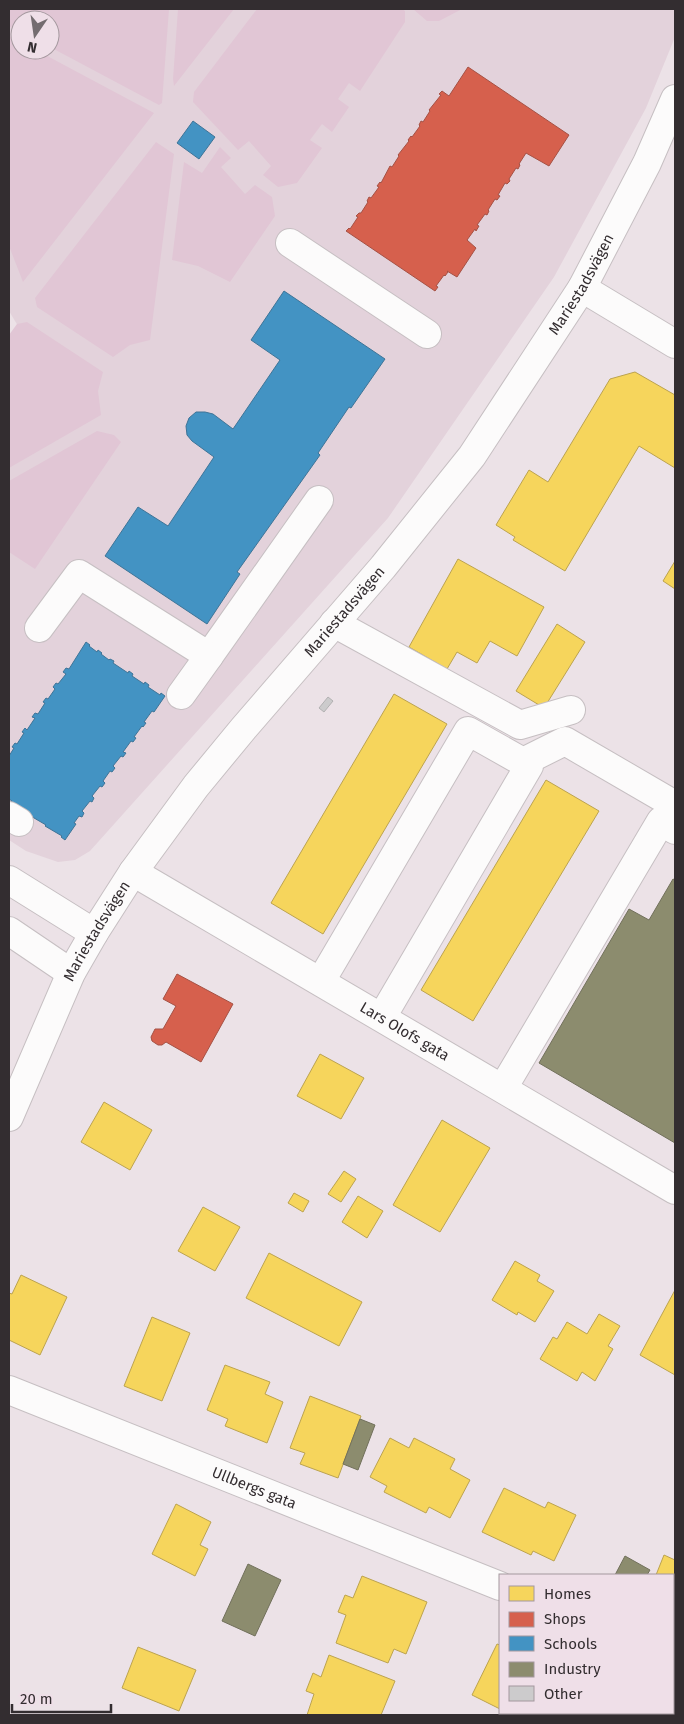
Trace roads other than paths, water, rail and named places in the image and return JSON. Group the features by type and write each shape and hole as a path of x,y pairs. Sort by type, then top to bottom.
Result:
{"street":[{"name":"Mariestadsvägen","path":"9,1117 70,973 133,872 225,750 383,567 472,456 582,288 647,163 675,99"},
{"path":"290,243 427,334"},
{"path":"582,288 675,344"},
{"path":"181,695 319,500"},
{"path":"39,628 79,574 209,656"},
{"path":"334,623 520,725 571,710"},
{"path":"321,982 468,731 523,762 529,766 382,1017"},
{"path":"503,1088 672,816 565,741 523,762"},
{"name":"Lars Olofs gata","path":"133,872 675,1190"},
{"path":"9,880 94,933"},
{"path":"9,932 70,973"},
{"name":"Ullbergs gata","path":"9,1390 499,1586"}]}
